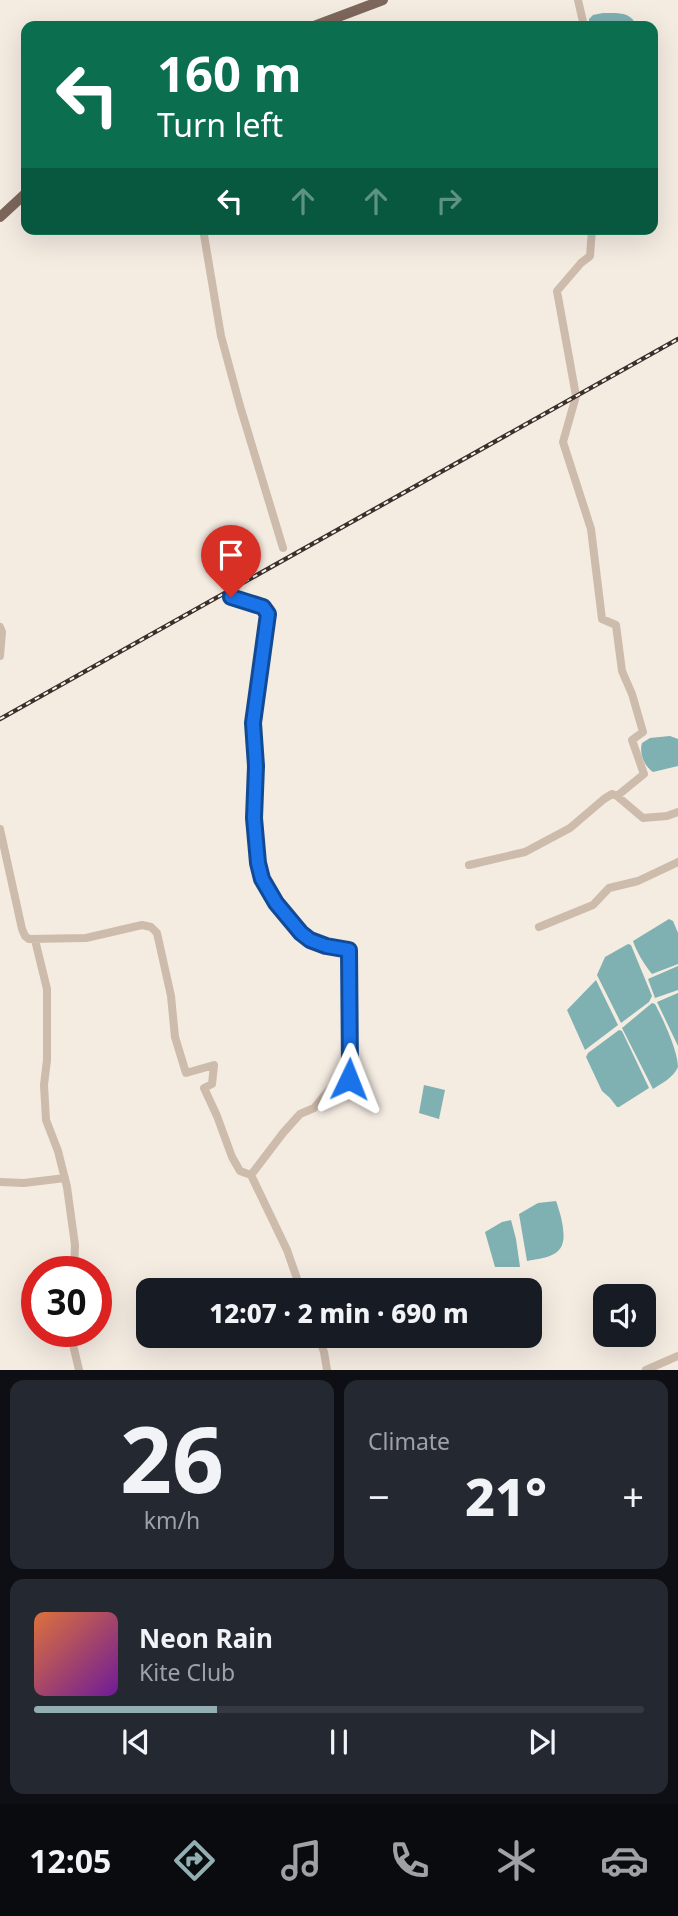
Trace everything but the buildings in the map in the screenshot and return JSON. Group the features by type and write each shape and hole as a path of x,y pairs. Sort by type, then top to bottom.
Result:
{"main road":[{"path":"326,21 383,0"},
{"path":"0,217 21,198"}],"street":[{"path":"578,0 583,21"},
{"path":"204,235 221,336 283,548"},
{"path":"592,235 590,256 557,291 576,396 563,442 591,529 602,619 616,625 622,671 643,732 632,740 644,774 617,796"},
{"path":"231,597 263,607 268,614 253,723 256,766 254,818 262,879 276,903 310,940 349,950 349,1079 334,1084 314,1108 300,1114 251,1175"},
{"path":"0,627 0,656"},
{"path":"469,865 525,852 570,828 612,794 643,818 678,813"},
{"path":"0,829 26,937 35,940 96,936 142,925 155,930 171,996 175,1037 186,1073 214,1065 212,1084 204,1088 232,1157 240,1171 251,1175 287,1250 297,1278"},
{"path":"539,926 593,905 611,886 638,881 678,862"},
{"path":"35,940 47,989 47,1060 44,1085 46,1120 65,1178 75,1256"},
{"path":"0,1182 24,1183 65,1178"},
{"path":"73,1347 79,1370"},
{"path":"323,1348 327,1370"},
{"path":"646,1370 678,1356"}],"water":[{"path":"619,13 634,21 589,21 593,15"},
{"path":"670,736 678,739 678,766 653,772 643,759 642,743 650,738"},
{"path":"669,919 673,921 678,933 678,964 652,974 633,941"},
{"path":"628,944 631,945 652,996 649,1002 621,1023 597,975 605,957"},
{"path":"678,966 678,990 655,998 648,979"},
{"path":"596,980 618,1025 585,1050 567,1010"},
{"path":"678,993 678,1046 657,1002"},
{"path":"652,1003 655,1004 670,1035 678,1067 670,1077 653,1089 622,1028"},
{"path":"619,1030 622,1031 649,1088 617,1107 602,1091 586,1057"},
{"path":"424,1085 445,1090 439,1119 419,1113"},
{"path":"556,1201 563,1226 562,1245 552,1255 527,1261 519,1214 538,1203"},
{"path":"511,1220 520,1267 495,1267 485,1232"}],"railway":[{"path":"0,719 678,339"}],"route":[{"path":"231,597 263,607 268,614 253,723 256,766 254,818 258,863 262,879 276,903 301,933 326,946 349,950 349,1079"}]}
